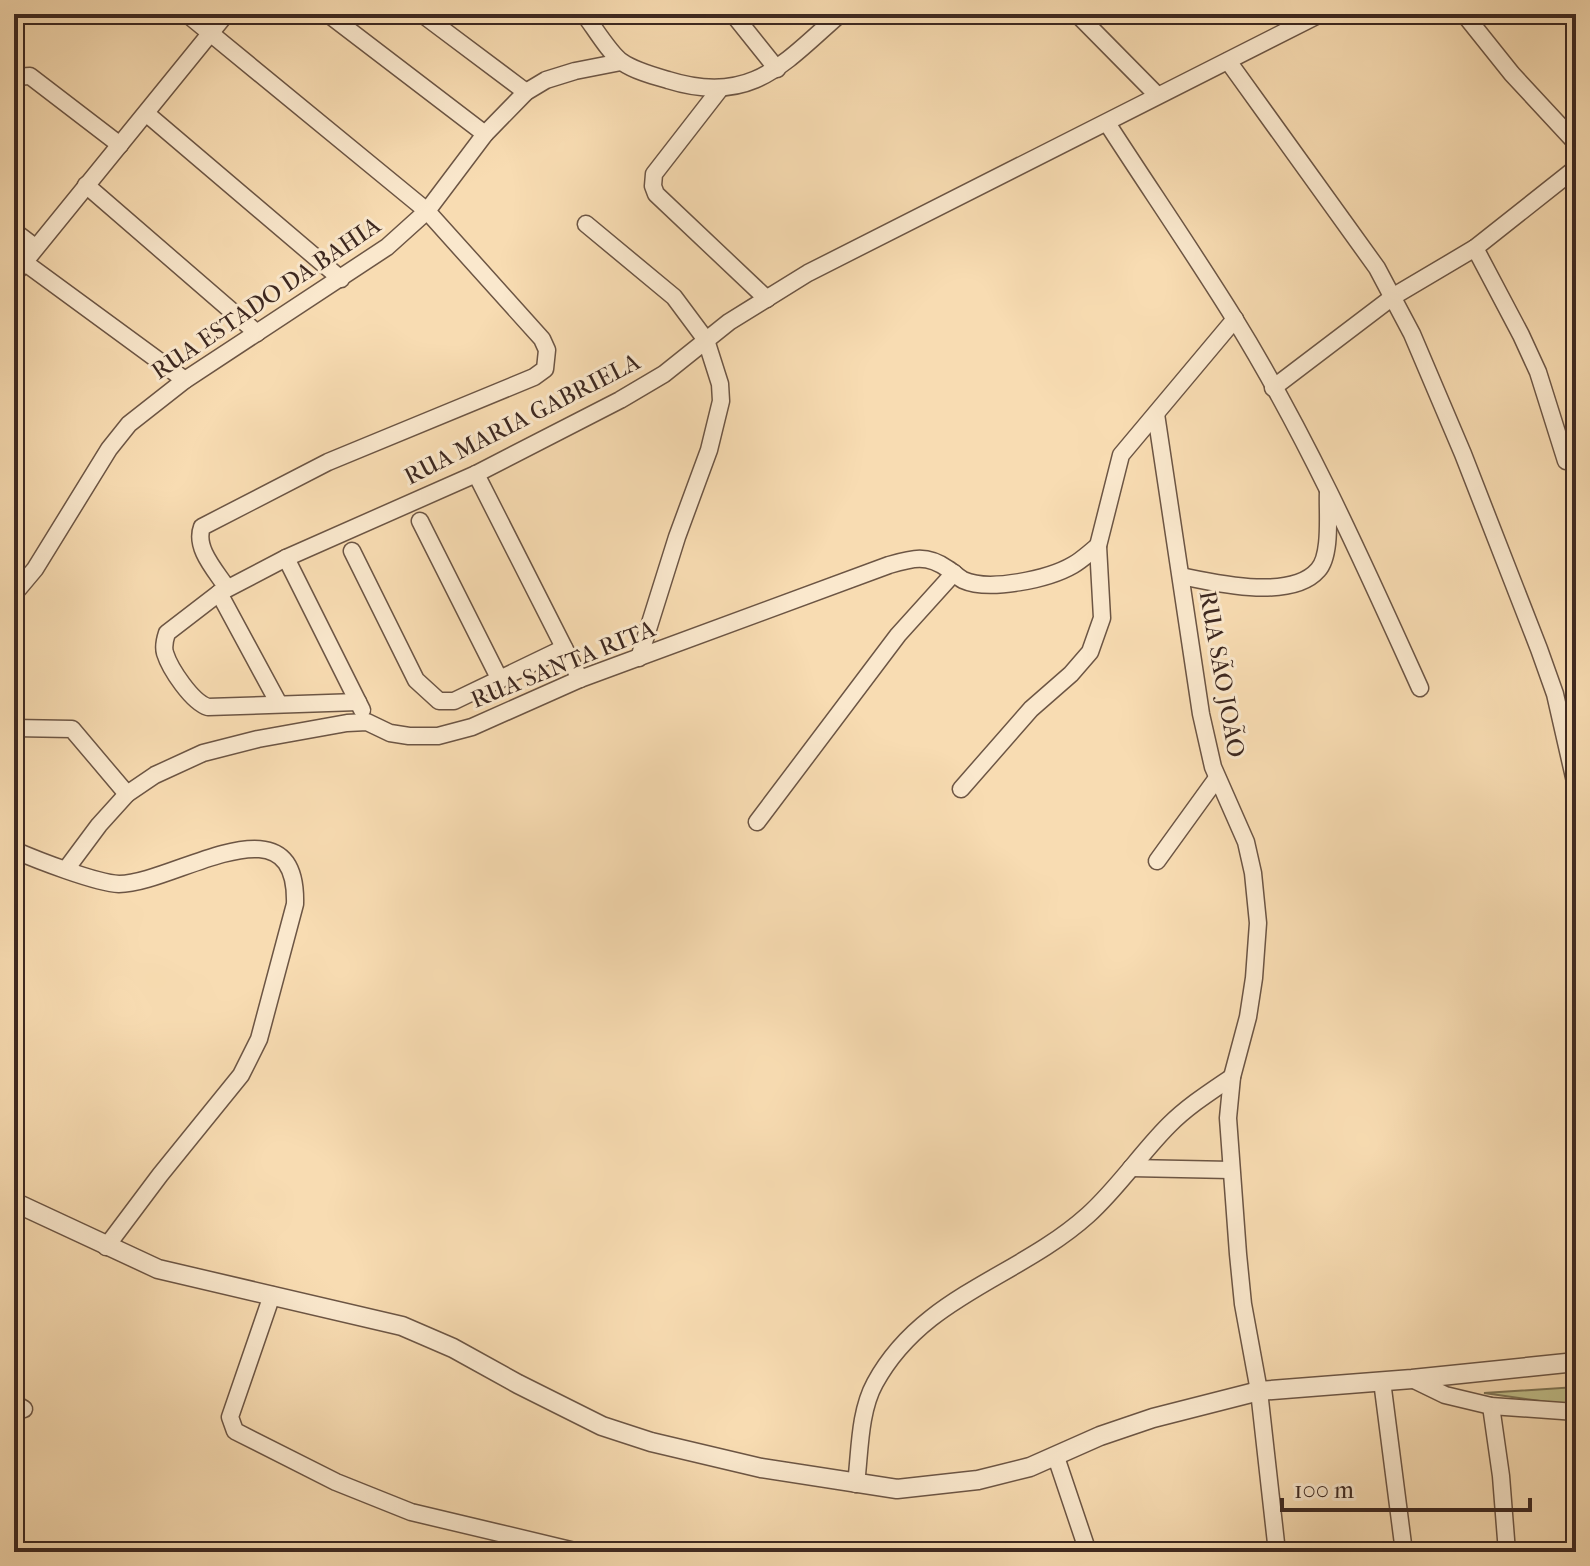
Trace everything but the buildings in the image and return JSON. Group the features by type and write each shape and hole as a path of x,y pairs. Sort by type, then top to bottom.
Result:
{"street":[{"path":"187,14 427,211 542,339 548,359 545,369 534,377 328,462 202,527 201,546 279,704"},
{"path":"185,380 19,268 226,14"},
{"path":"328,14 485,134"},
{"path":"422,14 526,92"},
{"path":"584,14 621,62 696,89 743,85 777,69 840,14"},
{"path":"733,14 777,69"},
{"path":"1077,14 1157,95"},
{"name":"RUA MARIA GABRIELA","path":"358,702 208,707 198,704 165,653 167,633 223,590 286,558 476,474 620,400 664,374 758,302 808,273 1320,14"},
{"path":"1464,14 1512,74 1576,143"},
{"path":"1228,61 1394,296 1463,454 1539,649 1555,694 1576,786"},
{"name":"RUA ESTADO DA BAHIA","path":"14,594 35,569 109,449 129,424 185,380 387,247 427,211 485,134 526,92 561,75 621,62"},
{"path":"14,77 30,76 120,145"},
{"path":"720,89 654,174 653,186 656,194 767,299"},
{"path":"147,114 341,279"},
{"path":"1107,123 1235,319 1328,487 1420,688"},
{"path":"1273,388 1394,296 1475,248 1576,168"},
{"path":"86,185 257,333"},
{"path":"586,224 674,297 706,340 720,384 721,401 709,450 677,537 639,658"},
{"path":"14,231 35,247"},
{"path":"1475,248 1538,372 1566,461"},
{"path":"961,789 1031,709 1071,674 1090,652 1102,618 1098,546 1121,455 1235,319"},
{"name":"RUA SÃO JOÃO","path":"1156,414 1201,714 1217,778 1246,842 1253,873 1258,923 1254,978 1248,1017 1232,1077 1228,1118 1243,1304 1259,1391 1277,1552"},
{"path":"476,474 580,679"},
{"path":"1181,576 1235,587 1273,588 1301,581 1318,570 1326,552 1328,487"},
{"path":"420,521 500,680"},
{"name":"RUA SANTA RITA","path":"67,868 127,794 155,775 203,753 258,739 347,723 367,722 390,733 438,736 472,727 580,679 889,565 919,557 931,559 963,580 981,585 1033,579 1073,565 1098,546"},
{"path":"352,551 416,680 439,701 454,701 564,648"},
{"path":"286,558 367,722"},
{"path":"757,822 898,635 954,573"},
{"path":"14,728 72,729 127,794"},
{"path":"1157,861 1217,778"},
{"path":"14,850 94,879 118,884 146,880 242,848 260,847 273,850 286,860 296,885 295,904 259,1039 241,1075 106,1247"},
{"path":"856,1484 865,1413 875,1384 919,1326 964,1294 1055,1242 1090,1213 1168,1126 1190,1106 1232,1077"},
{"path":"1131,1168 1231,1170"},
{"path":"14,1202 158,1269 402,1326 453,1348 602,1426 651,1442 761,1468 897,1489 978,1480 1030,1467 1100,1436 1153,1418 1259,1391 1576,1362"},
{"path":"272,1295 230,1417 240,1436 336,1482 401,1508 579,1552"},
{"path":"1412,1379 1445,1395 1491,1406 1576,1412"},
{"path":"1382,1381 1404,1552"},
{"path":"1491,1406 1507,1552"},
{"path":"1056,1457 1088,1552"}],"shaded area":[{"path":"1576,1387 1576,1406 1484,1393"}]}
